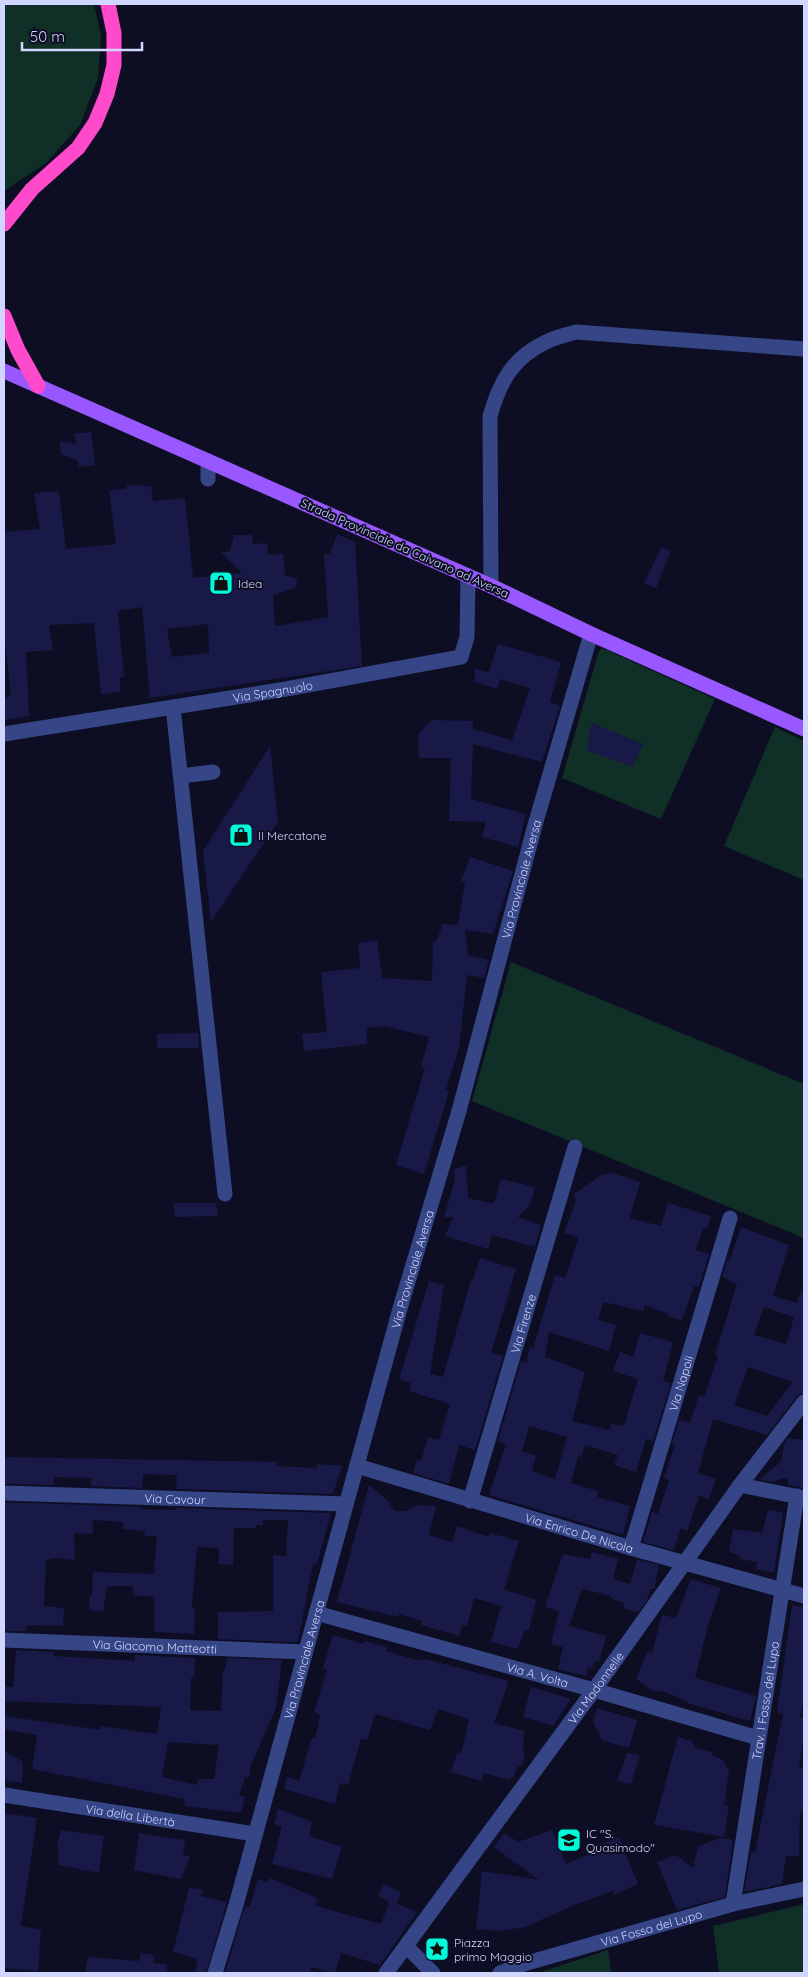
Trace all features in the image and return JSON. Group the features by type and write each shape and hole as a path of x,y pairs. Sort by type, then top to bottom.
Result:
{"highway":[{"path":"4,227 32,189 78,148 95,124 107,94 114,65 114,33 108,4"},
{"path":"4,316 18,350 38,386"}],"main road":[{"name":"Strada Provinciale da Caivano ad Aversa","path":"4,371 491,586 591,634 804,729"}],"street":[{"path":"491,586 490,416 497,391 514,363 546,342 576,332 804,349"},
{"path":"208,462 208,479"},
{"name":"Via Spagnuolo","path":"4,734 173,707 225,706 461,657 467,637 468,576"},
{"name":"Via Provinciale Aversa","path":"215,1973 236,1905 401,1305 458,1111 536,825 591,634"},
{"path":"173,707 225,1194"},
{"path":"181,776 214,772"},
{"name":"Via Firenze","path":"470,1501 575,1147"},
{"name":"Via Napoli","path":"631,1548 730,1218"},
{"name":"Via Madonnelle","path":"386,1973 594,1690 740,1485 804,1402"},
{"name":"Via Enrico De Nicola","path":"357,1466 631,1548 804,1596"},
{"path":"740,1485 800,1497"},
{"name":"Via Cavour","path":"4,1493 346,1504"},
{"name":"Trav. I Fosso del Lupo","path":"733,1904 758,1738 800,1497"},
{"name":"Via A. Volta","path":"316,1613 594,1690 758,1738"},
{"name":"Via Giacomo Matteotti","path":"4,1640 306,1652"},
{"name":"Via della Libertà","path":"4,1795 255,1834"},
{"name":"Via Fosso del Lupo","path":"500,1973 527,1963 733,1904 804,1889"},
{"path":"406,1946 433,1973"}],"green space":[{"path":"4,4 94,4 101,36 98,78 80,125 46,163 4,191"},
{"path":"602,648 715,699 661,819 562,778 599,651"},
{"path":"775,727 804,741 804,880 724,846"},
{"path":"511,962 804,1084 804,1238 472,1101"},
{"path":"804,1904 804,1973 719,1973 713,1926"},
{"path":"608,1950 611,1973 538,1973"}],"building":[{"path":"91,432 95,465 79,467 78,461 61,454 60,441 76,444 74,434"},
{"path":"127,485 151,486 153,501 185,498 193,578 242,573 221,552 230,551 234,535 252,535 253,544 267,543 268,555 283,554 285,575 297,579 296,586 293,589 273,595 275,626 328,617 324,554 330,554 337,534 355,542 362,666 150,698 142,607 118,611 124,677 120,677 120,692 101,694 94,623 49,625 53,650 26,652 29,716 4,720 4,698 11,696 4,632 4,532 40,529 34,493 59,491 66,549 116,544 109,491 127,488","holes":["208,624 209,653 172,657 167,629"]},
{"path":"662,547 671,551 656,588 644,583"},
{"path":"498,644 561,662 550,702 560,706 542,762 473,744 471,799 526,814 518,847 482,837 486,822 449,821 451,758 419,758 418,734 432,720 473,721 473,729 512,740 530,688 500,679 497,689 475,682 475,669 489,672"},
{"path":"592,723 643,744 633,767 586,750 590,741 587,740"},
{"name":"Il Mercatone","path":"270,746 278,822 211,922 203,851"},
{"path":"470,857 513,871 493,934 465,930 468,955 489,960 484,978 467,975 459,1048 446,1090 449,1091 424,1174 396,1165 425,1068 421,1067 429,1037 385,1026 367,1028 367,1044 304,1051 302,1034 327,1032 321,972 360,968 358,943 377,940 382,978 432,981 433,941 436,942 443,924 458,925 465,882 461,881"},
{"path":"198,1033 199,1048 157,1048 157,1034"},
{"path":"466,1166 468,1198 494,1204 501,1179 535,1187 531,1203 518,1217 541,1225 535,1247 492,1235 488,1249 445,1236 453,1217 444,1217 455,1179 454,1169"},
{"path":"613,1173 640,1182 630,1218 661,1226 668,1203 711,1216 707,1228 703,1228 696,1250 709,1254 699,1287 694,1286 682,1320 668,1317 669,1314 645,1305 643,1311 603,1302 598,1320 616,1325 609,1351 549,1332 545,1357 585,1372 572,1421 609,1430 611,1424 624,1426 638,1379 613,1371 620,1352 633,1357 640,1333 673,1342 663,1381 671,1383 653,1441 646,1439 636,1472 614,1465 618,1455 585,1445 581,1457 578,1456 571,1483 598,1491 597,1497 630,1506 623,1535 489,1495 506,1444 498,1441 521,1361 526,1363 530,1347 533,1348 555,1275 565,1278 579,1237 564,1233 576,1200 574,1194 601,1175","holes":["529,1426 567,1437 555,1479 532,1471 536,1456 522,1451"]},
{"path":"174,1203 216,1203 218,1216 175,1217"},
{"path":"741,1227 789,1245 773,1296 797,1303 800,1292 804,1293 804,1393 797,1396 767,1435 713,1419 698,1473 716,1479 709,1499 699,1496 687,1531 681,1528 674,1550 643,1542 652,1512 658,1514 669,1480 664,1478 675,1445 672,1444 679,1420 690,1423 699,1395 704,1397 718,1355 715,1355 737,1284 722,1277 727,1260 730,1260","holes":["764,1307 794,1317 786,1344 754,1335","748,1367 793,1382 767,1416 734,1405"]},
{"path":"480,1258 516,1269 491,1353 503,1356 475,1450 459,1445 449,1484 413,1473 417,1460 421,1461 428,1437 439,1440 450,1404 409,1391 411,1383 399,1379 429,1281 444,1285 430,1374 443,1377 471,1280 473,1281"},
{"path":"788,1438 804,1440 804,1488 788,1485 787,1477 772,1482 759,1479 781,1462 784,1444"},
{"path":"4,1457 277,1462 277,1466 316,1468 318,1464 342,1466 333,1494 176,1489 177,1475 143,1474 142,1488 91,1486 91,1478 54,1477 54,1485 4,1484"},
{"path":"369,1485 386,1499 395,1511 407,1511 417,1505 436,1506 429,1535 452,1542 457,1526 489,1537 490,1533 519,1541 504,1589 536,1600 529,1630 525,1629 518,1649 491,1642 501,1606 474,1598 467,1626 462,1625 459,1636 421,1625 422,1621 399,1614 398,1617 337,1602"},
{"path":"4,1502 141,1507 141,1509 176,1510 176,1508 331,1513 317,1564 313,1564 298,1642 284,1642 218,1639 218,1612 273,1611 273,1555 286,1556 288,1520 263,1520 263,1525 256,1525 255,1528 234,1528 233,1565 219,1564 219,1548 197,1547 192,1608 195,1608 194,1634 154,1632 155,1597 133,1595 133,1586 107,1586 103,1611 89,1610 93,1572 154,1574 157,1536 144,1536 145,1531 122,1529 123,1522 93,1520 93,1534 74,1533 75,1560 57,1558 46,1560 44,1606 64,1608 63,1626 27,1625 25,1631 4,1631"},
{"path":"768,1510 783,1512 774,1573 756,1569 757,1562 740,1559 739,1555 729,1552 733,1529 762,1533"},
{"path":"592,1552 618,1559 613,1579 630,1584 637,1560 659,1565 654,1589 650,1589 647,1600 638,1612 623,1608 624,1603 610,1598 611,1596 582,1589 569,1626 606,1636 599,1662 595,1661 592,1669 588,1668 586,1676 558,1669 563,1647 551,1644 559,1611 545,1607 563,1554 590,1559"},
{"path":"691,1579 721,1588 708,1625 695,1678 756,1696 750,1721 687,1703 687,1701 665,1692 651,1690 636,1679 647,1652 652,1653 662,1615 676,1618"},
{"path":"792,1605 804,1607 804,1698 800,1717 804,1718 804,1737 799,1768 804,1769 804,1812 800,1811 799,1856 786,1856 782,1884 744,1892 751,1852 755,1852 783,1714 777,1712"},
{"path":"333,1635 363,1644 364,1641 388,1647 386,1651 420,1661 425,1659 509,1681 494,1723 524,1731 523,1753 525,1754 522,1766 518,1766 513,1778 511,1777 509,1780 484,1773 481,1781 451,1772 457,1753 461,1754 469,1719 438,1709 430,1730 375,1714 367,1740 361,1739 348,1785 340,1783 335,1804 284,1789 287,1777 299,1781 312,1738 315,1739 320,1715 314,1712 327,1670 323,1668"},
{"path":"16,1650 54,1652 54,1656 135,1661 135,1655 195,1658 194,1677 191,1678 190,1710 221,1711 223,1670 225,1670 227,1658 282,1660 276,1708 251,1765 249,1778 245,1777 239,1795 245,1797 241,1813 185,1806 184,1799 32,1769 37,1735 4,1729 4,1716 101,1730 101,1726 157,1734 161,1707 4,1701 4,1687 13,1687","holes":["168,1742 219,1745 214,1779 199,1779 197,1785 162,1777"]},
{"path":"531,1687 571,1699 553,1726 523,1717"},
{"path":"597,1708 637,1720 629,1748 602,1740 593,1722"},
{"path":"678,1737 691,1741 696,1748 712,1752 712,1755 723,1760 729,1769 724,1805 729,1805 724,1837 654,1825"},
{"path":"4,1751 23,1762 22,1783 4,1780"},
{"path":"627,1753 640,1755 631,1784 617,1781"},
{"path":"278,1809 312,1822 309,1836 342,1847 332,1879 272,1864 282,1826 274,1824"},
{"path":"4,1813 37,1818 21,1926 41,1930 38,1971 4,1968"},
{"path":"61,1830 104,1836 99,1873 58,1865 59,1853 57,1846"},
{"path":"552,1830 566,1864 594,1852 593,1848 619,1837 638,1884 614,1895 613,1891 577,1904 525,1927 500,1931 476,1929 482,1871 539,1880 494,1847 504,1833 518,1842"},
{"path":"139,1833 185,1840 183,1855 190,1857 181,1879 134,1870"},
{"path":"721,1838 733,1840 725,1897 677,1910 657,1862 676,1855 693,1868 698,1846"},
{"path":"269,1878 317,1898 316,1906 381,1924 389,1902 378,1896 384,1884 401,1892 397,1904 417,1912 380,1965 341,1953 335,1973 310,1967 311,1973 225,1973 245,1906 250,1907 258,1879 268,1882"},
{"path":"189,1888 203,1890 200,1896 227,1902 206,1973 195,1973 198,1959 173,1952"},
{"path":"141,1953 154,1955 153,1963 167,1964 167,1973 85,1973 88,1957 139,1961"}],"place":[{"name":"Idea","path":"221,583"},
{"name":"Il Mercatone","path":"241,835"},
{"name":"IC \"S. Quasimodo\"","path":"569,1840"},
{"name":"Piazza primo Maggio","path":"437,1949"}]}
